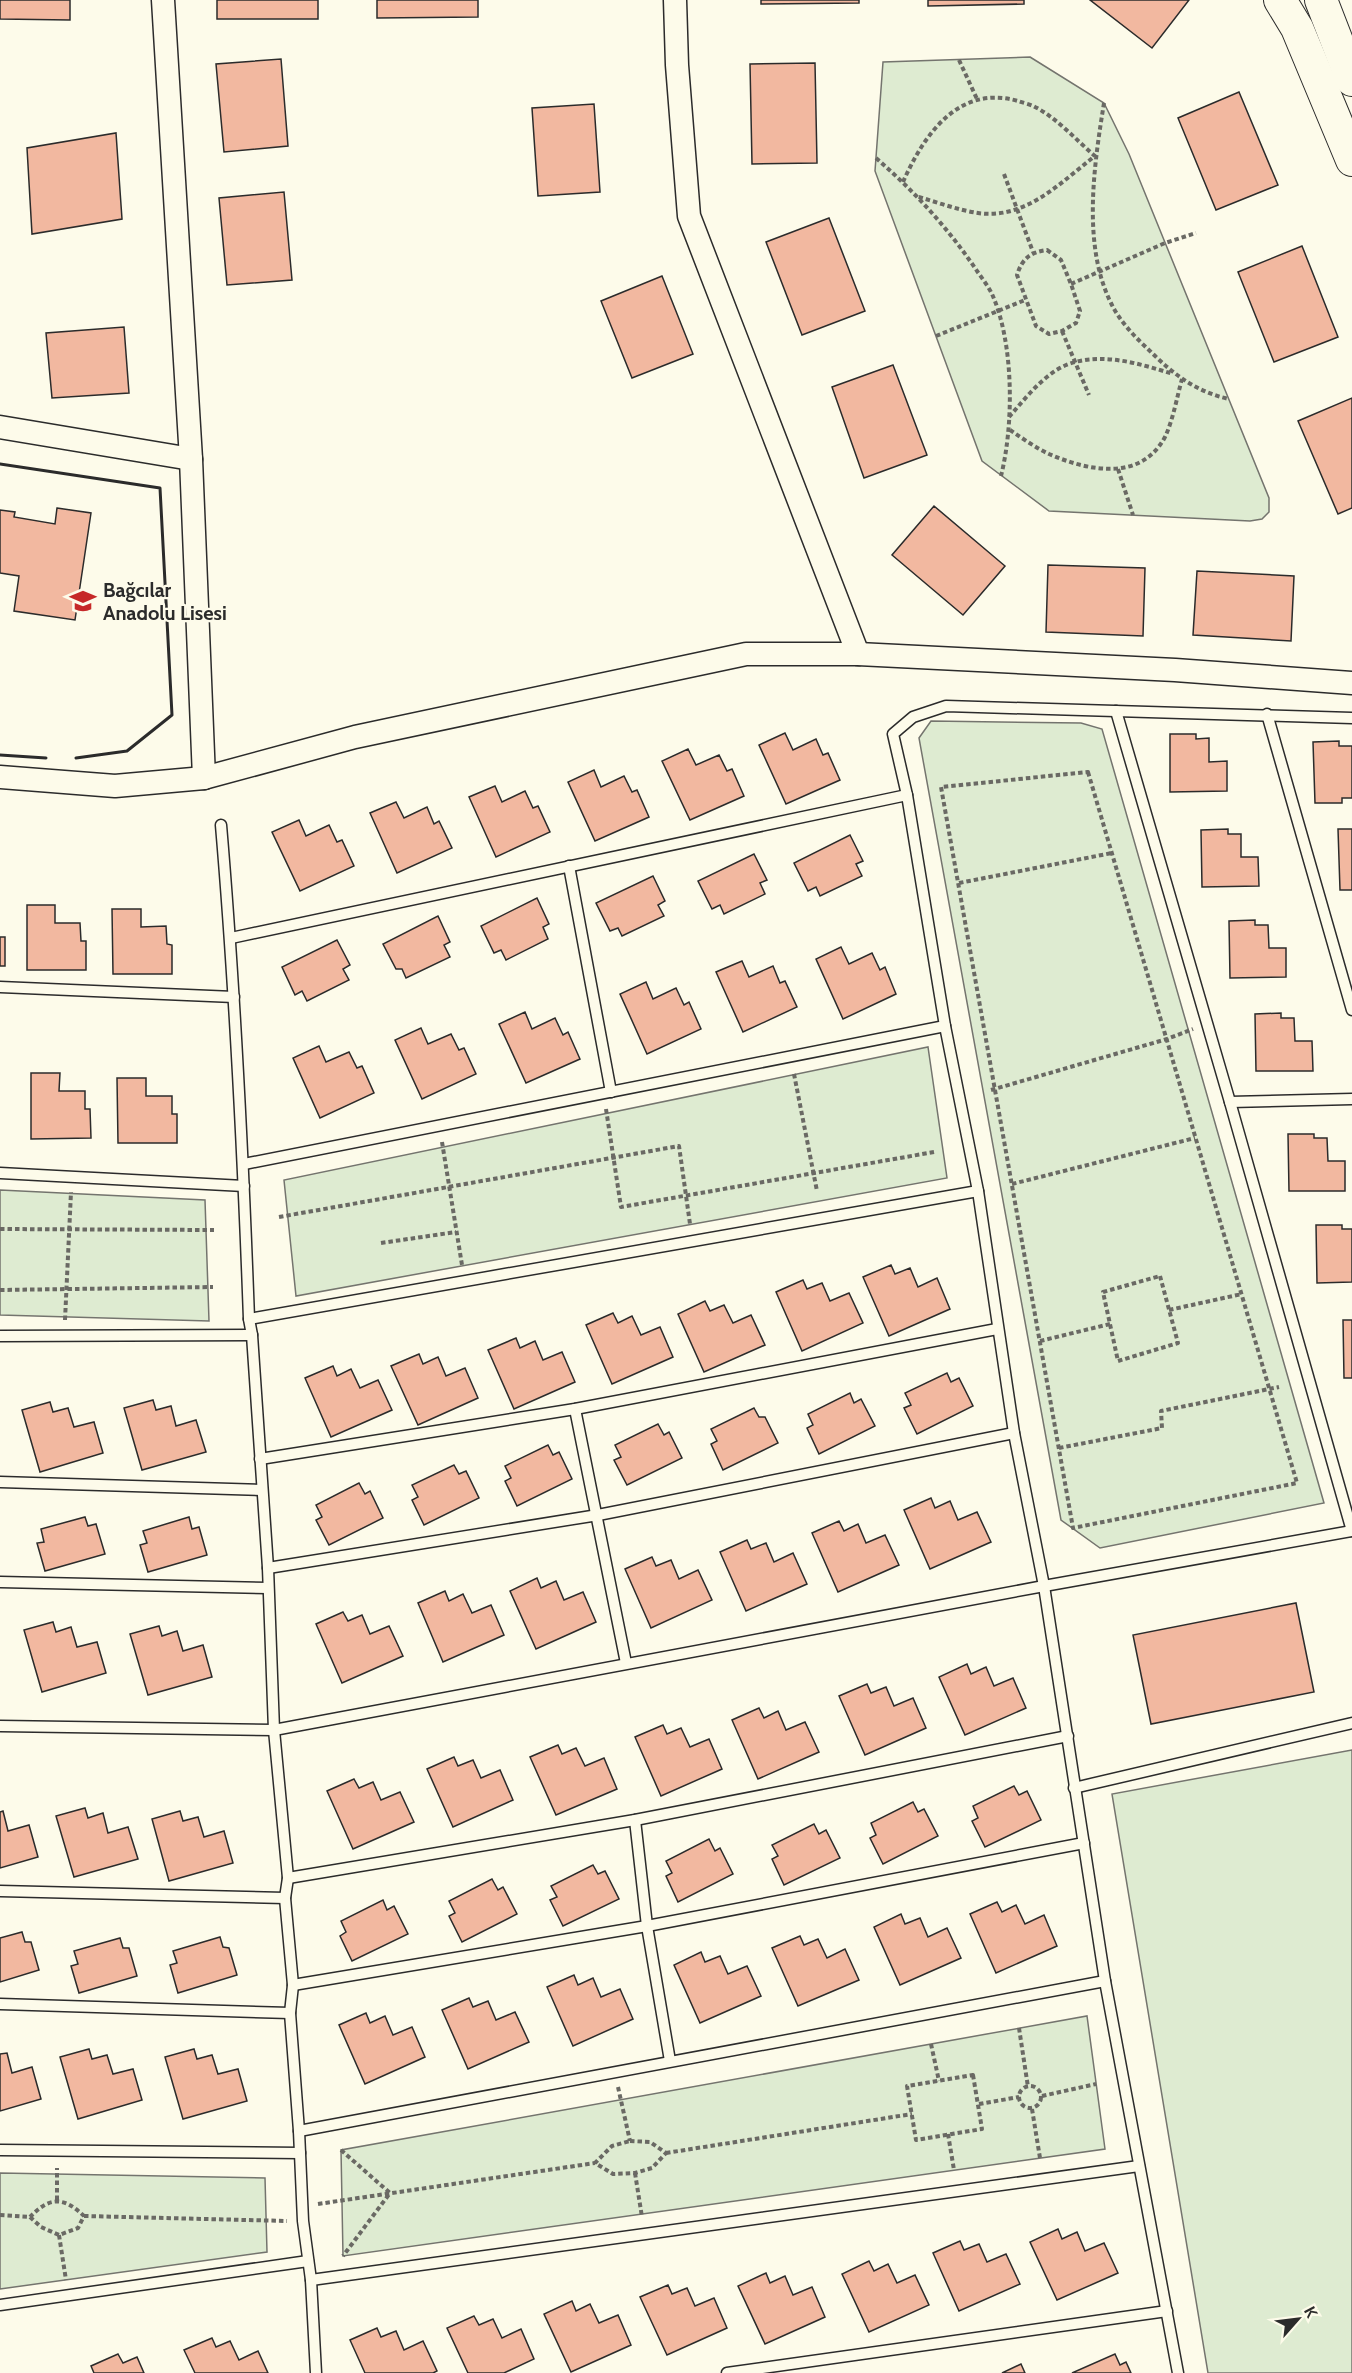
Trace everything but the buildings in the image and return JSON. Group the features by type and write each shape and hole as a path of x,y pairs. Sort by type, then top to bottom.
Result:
{"main road":[{"path":"1280,0 1297,28 1352,160"},
{"path":"1321,0 1352,80"}],"street":[{"path":"163,0 191,459 204,778"},
{"path":"675,0 677,65 689,216 858,654"},
{"path":"0,427 191,459"},
{"path":"0,777 115,786 204,778 355,737 746,654 858,654 1175,670 1352,683"}],"lane":[{"path":"1179,2373 1138,2166 1106,1980 1044,1586 1014,1433 997,1329 978,1191 945,1026 907,795 893,734 913,717 946,706 1352,718"},
{"path":"0,1726 274,1730 1044,1586 1352,1531 1116,711"},
{"path":"1267,714 1352,1010"},
{"path":"231,938 907,795"},
{"path":"221,825 231,938 244,1164 249,1319 268,1568 274,1730 288,1878 285,1898 294,1985 290,2013 303,2221 310,2280 316,2373"},
{"path":"569,866 607,1093"},
{"path":"0,987 234,997"},
{"path":"244,1164 945,1026"},
{"path":"1230,1102 1352,1099"},
{"path":"0,1173 244,1186"},
{"path":"249,1319 978,1191"},
{"path":"260,1459 576,1409 997,1329"},
{"path":"0,1336 252,1335"},
{"path":"576,1409 626,1664"},
{"path":"268,1568 598,1515 1014,1433"},
{"path":"0,1482 262,1490"},
{"path":"0,1582 268,1588"},
{"path":"1074,1788 1352,1723"},
{"path":"288,1878 635,1820 1068,1736"},
{"path":"635,1820 647,1926 670,2061"},
{"path":"294,1985 647,1926 1084,1843"},
{"path":"0,1891 285,1898"},
{"path":"299,2131 1106,1980"},
{"path":"0,2004 290,2013"},
{"path":"0,2150 300,2153"},
{"path":"310,2280 1138,2166"},
{"path":"0,2305 308,2261"},
{"path":"727,2373 1167,2311"}],"path":[{"path":"959,60 977,99"},
{"path":"903,182 916,153 933,129 952,112 977,99 1003,97 1035,106 1095,156"},
{"path":"1104,103 1095,156 1095,255 1111,303 1133,335 1174,374 1208,394 1229,399"},
{"path":"916,196 979,213 1017,210 1036,202 1095,156"},
{"path":"876,158 903,182 958,243 991,293 1004,336 1009,378 1010,430 1008,451 1001,476"},
{"path":"1004,174 1033,252"},
{"path":"1071,284 1165,243 1196,233"},
{"path":"1047,250 1061,260 1071,284 1080,311 1076,323 1062,331 1049,334 1036,326 1025,300 1017,275 1021,263 1033,252 1047,250"},
{"path":"936,336 1025,300"},
{"path":"1062,331 1089,395"},
{"path":"1009,417 1040,383 1057,370 1076,363 1095,360 1122,361 1174,374"},
{"path":"1010,430 1047,454 1099,468 1119,470 1145,462 1164,437 1182,379"},
{"path":"1119,470 1133,515"},
{"path":"1088,772 1297,1483 1073,1528 958,883 941,787 1088,772"},
{"path":"958,883 1112,853"},
{"path":"993,1089 1167,1039 1207,1024"},
{"path":"791,1057 817,1191"},
{"path":"607,1093 613,1158 621,1207 934,1152"},
{"path":"439,1126 464,1281"},
{"path":"1012,1184 1196,1137"},
{"path":"279,1217 679,1146 692,1241"},
{"path":"64,1336 72,1178"},
{"path":"0,1229 214,1230"},
{"path":"381,1243 456,1232"},
{"path":"1160,1276 1178,1343 1118,1360 1110,1323 1103,1292 1160,1276"},
{"path":"0,1290 213,1287"},
{"path":"1169,1310 1242,1293"},
{"path":"1040,1341 1110,1323"},
{"path":"1059,1448 1162,1428 1161,1411 1279,1387"},
{"path":"1019,2028 1028,2086"},
{"path":"931,2044 939,2081"},
{"path":"615,2072 630,2141"},
{"path":"973,2075 982,2129 916,2140 907,2086 939,2081 973,2075"},
{"path":"1041,2096 1096,2084"},
{"path":"1028,2086 1035,2087 1041,2096 1038,2106 1032,2109 1024,2107 1019,2097 1022,2090 1028,2086"},
{"path":"979,2104 1019,2097"},
{"path":"1032,2109 1040,2158"},
{"path":"595,2163 613,2174 635,2174 652,2169 666,2153 912,2114"},
{"path":"948,2134 954,2170"},
{"path":"302,2206 595,2163 612,2146 630,2141 650,2142 666,2153"},
{"path":"341,2150 390,2193"},
{"path":"57,2151 57,2200"},
{"path":"635,2174 644,2234"},
{"path":"343,2256 390,2193"},
{"path":"30,2217 39,2207 57,2200 71,2203 84,2216 303,2221"},
{"path":"0,2216 30,2217 41,2227 59,2235 78,2228 84,2216"},
{"path":"59,2235 68,2295"}],"green space":[{"path":"1030,57 1104,103 1129,154 1269,498 1269,512 1262,519 1250,521 1049,511 982,461 875,171 883,62"},
{"path":"931,721 1081,723 1102,729 1324,1503 1100,1548 1061,1520 919,738"},
{"path":"928,1047 947,1178 296,1296 284,1180"},
{"path":"0,1190 205,1200 209,1321 0,1315"},
{"path":"1352,1750 1352,2373 1208,2373 1112,1794"},
{"path":"1087,2016 1105,2149 343,2256 341,2150"},
{"path":"0,2173 265,2178 267,2252 0,2289"}],"wall":[{"path":"0,464 160,488 172,715 127,751 76,758"},
{"path":"0,755 46,758"}],"place":[{"name":"Bağcılar Anadolu Lisesi","path":"83,601"}]}
